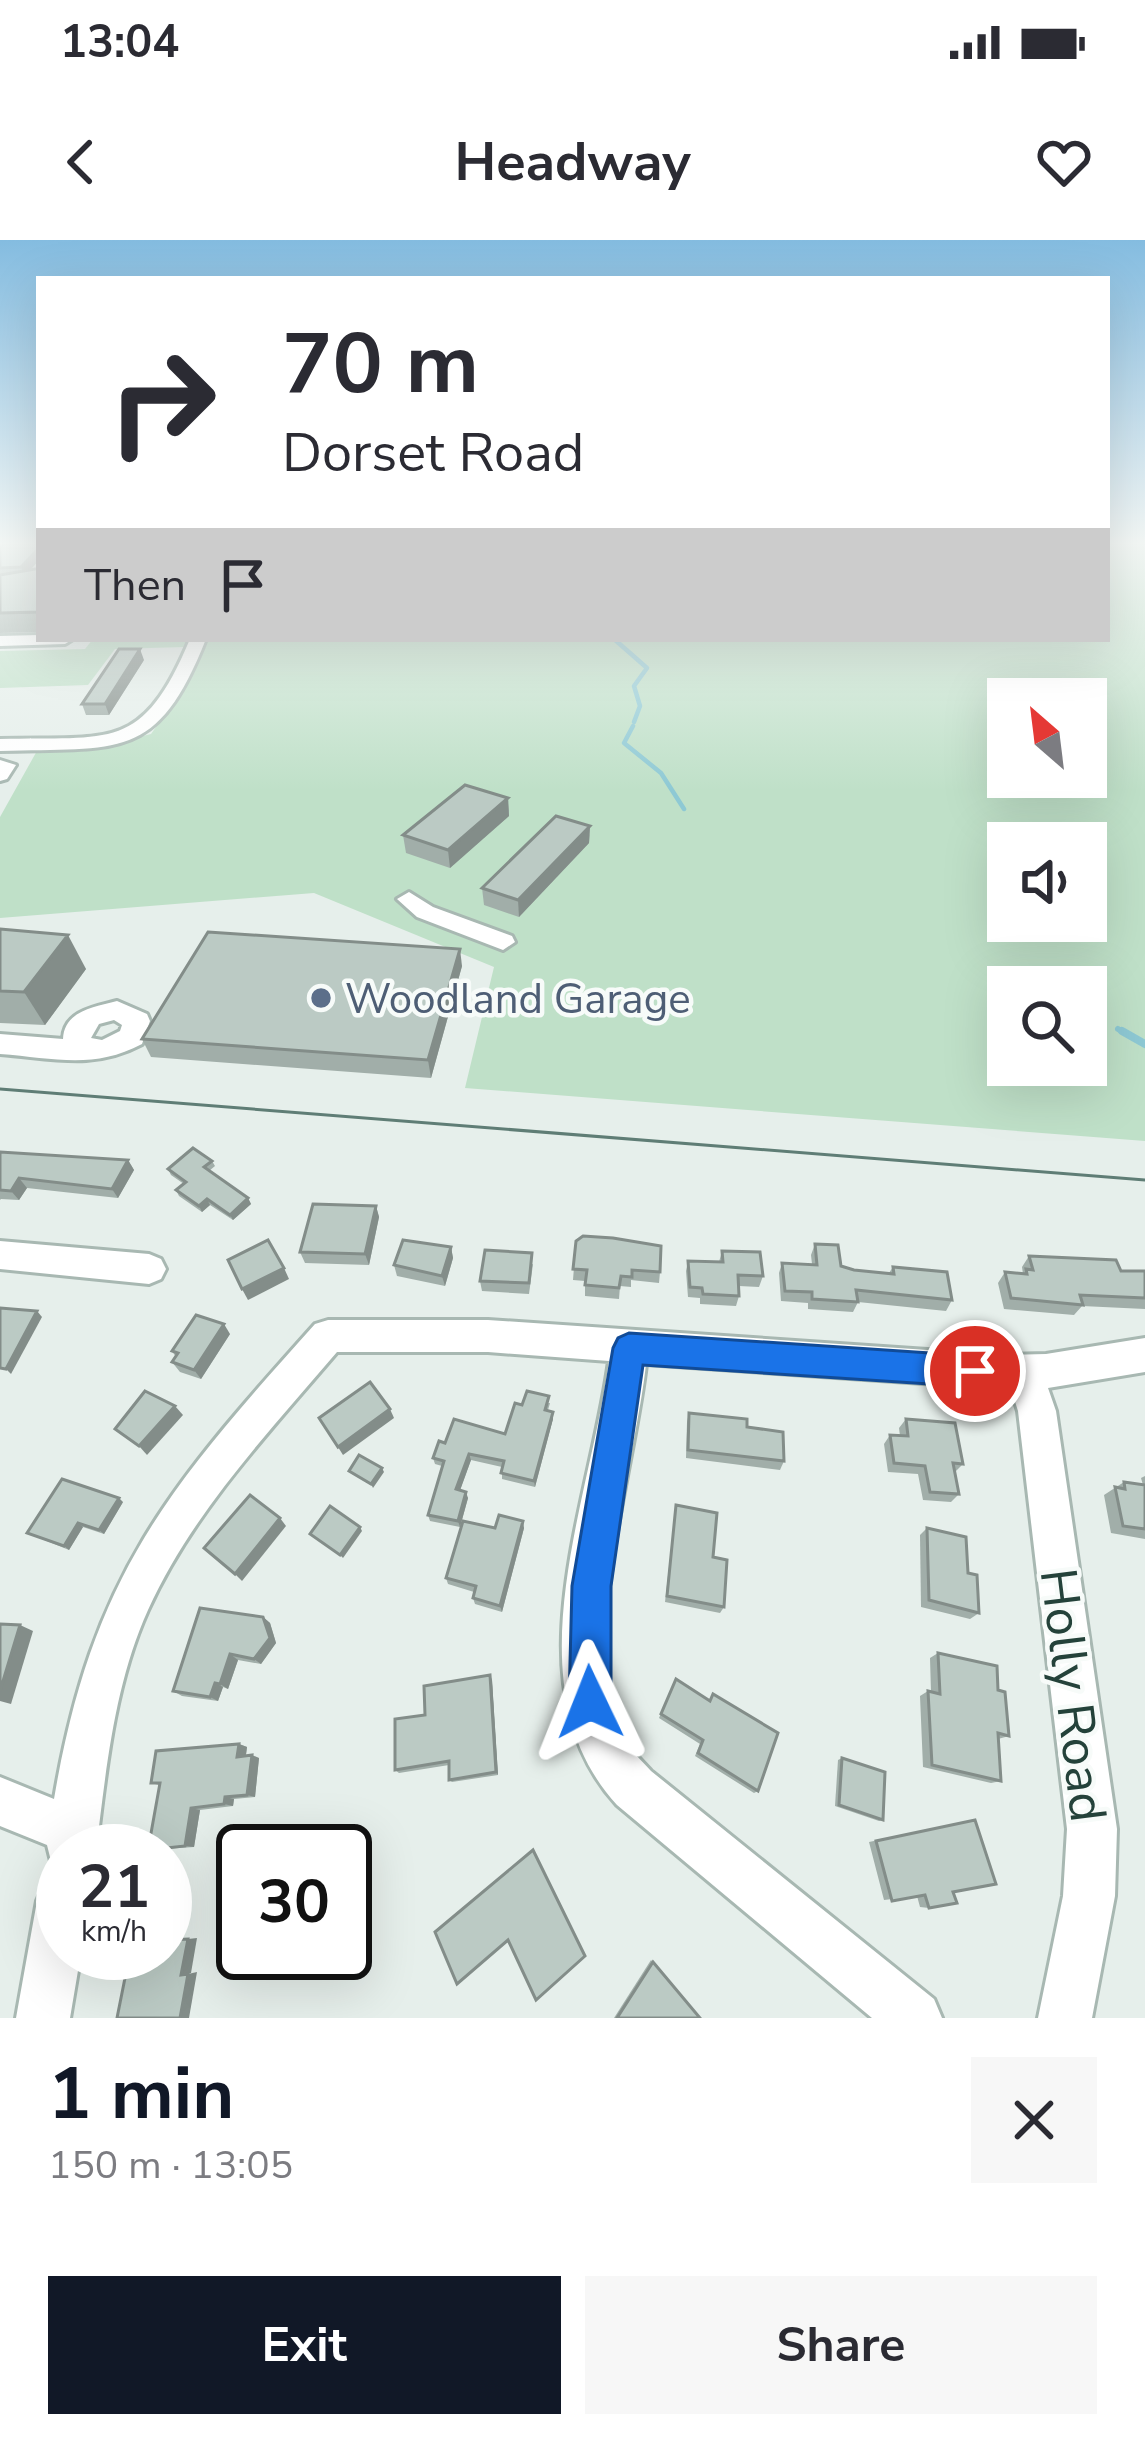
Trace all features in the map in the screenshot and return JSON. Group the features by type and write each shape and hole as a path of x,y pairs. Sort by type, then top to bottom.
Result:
{"street":[{"path":"0,641 36,640"},
{"path":"0,745 108,739 142,730 176,686 197,642"},
{"path":"0,766 6,766 0,775"},
{"path":"409,899 425,912 503,942"},
{"path":"0,1044 88,1051 78,1045 76,1035 95,1015 126,1011 137,1021 137,1029 170,1030"},
{"path":"0,1255 149,1269"},
{"path":"75,1824 107,1662 137,1588 194,1496 328,1336 488,1336 1024,1373 1145,1355"},
{"path":"629,1348 588,1614 590,1702 598,1738 634,1788 915,2018"},
{"name":"Holly Road","path":"1024,1373 1038,1418 1091,1814 1089,1896 1065,2018"},
{"path":"0,1802 41,1824"},
{"path":"43,2018 49,1980"}],"green space":[{"path":"1110,625 1145,625 1145,1141 465,1088 494,967 314,893 0,918 0,817 38,749 106,745 151,734 184,687 203,642 1110,642"},
{"path":"91,642 187,642 185,647 115,649 88,685 0,688 0,651 85,649"}],"building":[{"path":"119,649 140,649 105,704 82,704"},
{"path":"465,785 508,798 448,850 403,835"},
{"path":"556,816 590,826 518,900 482,888"},
{"path":"0,929 68,935 24,992 0,991"},
{"name":"Woodland Garage","path":"208,932 460,949 428,1060 142,1039"},
{"path":"193,1148 212,1161 204,1167 248,1198 230,1215 207,1199 199,1206 176,1190 186,1182 168,1169"},
{"path":"0,1152 128,1160 112,1189 19,1178 11,1191 0,1190"},
{"path":"313,1204 376,1206 365,1254 300,1252"},
{"path":"583,1236 661,1246 660,1272 632,1270 632,1277 621,1276 619,1288 585,1285 587,1270 573,1269 576,1241"},
{"path":"268,1240 284,1268 242,1289 228,1260"},
{"path":"403,1240 451,1247 442,1276 394,1265"},
{"path":"815,1244 838,1245 841,1266 854,1270 894,1274 893,1267 947,1272 952,1300 856,1290 858,1302 812,1299 812,1292 785,1291 782,1263 817,1265"},
{"path":"485,1250 532,1253 529,1283 480,1281"},
{"path":"722,1251 760,1252 763,1276 738,1275 739,1296 703,1294 702,1288 690,1287 688,1261 723,1262"},
{"path":"1029,1256 1116,1260 1121,1271 1145,1271 1145,1298 1080,1295 1083,1305 1011,1298 1005,1272 1033,1270"},
{"path":"0,1308 37,1311 6,1369 0,1368"},
{"path":"196,1315 224,1324 194,1370 172,1362 178,1353 172,1351"},
{"path":"370,1382 390,1409 338,1447 319,1418"},
{"path":"145,1391 175,1406 139,1446 115,1429"},
{"path":"527,1391 549,1396 545,1410 553,1412 534,1481 501,1473 504,1461 469,1454 456,1489 466,1492 458,1521 428,1515 444,1461 433,1458 454,1419 505,1434 515,1403 522,1405"},
{"path":"689,1413 747,1419 747,1427 783,1432 784,1461 688,1450"},
{"path":"906,1419 955,1423 963,1464 953,1463 959,1494 930,1492 925,1466 894,1463 890,1435 908,1436"},
{"path":"359,1455 382,1468 371,1484 349,1471"},
{"path":"62,1479 119,1498 99,1530 78,1523 64,1546 27,1533"},
{"path":"1124,1482 1145,1485 1145,1529 1123,1526 1115,1487 1125,1489"},
{"path":"250,1495 280,1518 235,1574 204,1548"},
{"path":"676,1505 717,1513 713,1557 727,1560 724,1607 667,1596"},
{"path":"330,1506 360,1527 340,1555 310,1534"},
{"path":"499,1515 523,1521 500,1606 473,1598 476,1586 446,1578 463,1521 495,1528"},
{"path":"927,1528 966,1537 968,1573 977,1575 979,1613 929,1600"},
{"path":"200,1608 263,1617 270,1638 254,1659 230,1654 210,1697 173,1691"},
{"path":"0,1624 20,1625 0,1691"},
{"path":"938,1653 997,1666 1009,1736 998,1733 1001,1781 932,1765 928,1691 940,1694"},
{"path":"490,1675 496,1772 449,1780 449,1761 395,1770 395,1719 425,1715 424,1686"},
{"path":"676,1679 710,1701 713,1694 778,1733 758,1791 698,1753 703,1740 661,1714"},
{"path":"239,1744 237,1757 252,1755 247,1795 191,1808 188,1824 153,1824 160,1783 151,1783 156,1751"},
{"path":"842,1758 885,1772 883,1820 839,1805"},
{"path":"975,1820 996,1884 953,1892 957,1903 929,1908 925,1895 892,1901 876,1841"},
{"path":"533,1850 585,1956 536,2000 508,1940 457,1984 435,1932"},
{"path":"653,1962 700,2018 617,2018"},
{"path":"125,1980 187,1980 180,2018 117,2018"}],"waterway":[{"path":"617,642 647,668 634,686 640,706 634,722"},
{"path":"633,726 624,743 661,773 684,809"},
{"path":"1118,1029 1127,1034"},
{"path":"1122,1031 1145,1044"}],"tram line":[{"path":"0,1089 1145,1180"}],"place":[{"name":"Woodland Garage","path":"321,998"}],"route":[{"path":"590,1702 591,1586 629,1348 975,1371"}]}
